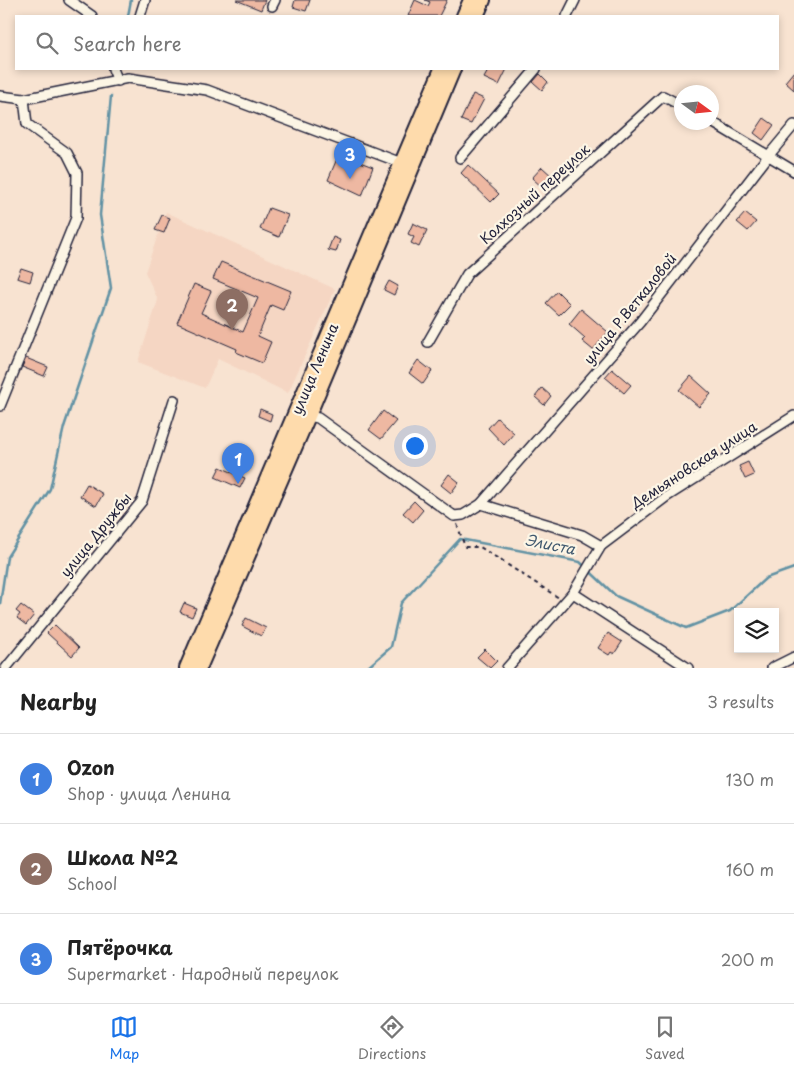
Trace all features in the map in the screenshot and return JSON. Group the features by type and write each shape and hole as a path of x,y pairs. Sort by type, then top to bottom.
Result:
{"main road":[{"path":"464,15 471,0"},
{"path":"476,15 483,0"},
{"name":"улица Ленина","path":"199,668 302,414 407,164 442,70"},
{"name":"улица Ленина","path":"407,164 454,70"},
{"name":"улица Ленина","path":"187,668 302,414"}],"street":[{"path":"68,0 90,15"},
{"path":"140,15 145,0"},
{"path":"568,15 575,0"},
{"path":"113,70 118,81"},
{"path":"128,78 130,70"},
{"path":"460,158 535,70"},
{"path":"0,96 24,99 128,78 207,90 407,164"},
{"name":"Колхозный переулок","path":"428,342 467,274 663,96 674,102"},
{"path":"0,406 76,218 77,173 67,152 27,124 24,99"},
{"name":"улица Р.Веткаловой","path":"481,504 640,322 794,125"},
{"path":"719,126 794,171"},
{"name":"улица Дружбы","path":"6,668 142,501 174,400"},
{"path":"302,414 318,418 454,516 463,515 481,504 582,535 602,546"},
{"name":"Демьяновская улица","path":"506,668 565,602 602,546 666,497 794,416"},
{"path":"572,593 688,668"},
{"path":"772,668 794,657"}],"path":[{"path":"460,533 465,546 480,547 565,602"}],"shaded area":[{"path":"166,212 335,289 288,393 218,359 205,388 138,362 158,300 145,272"}],"building":[{"path":"236,0 265,0 261,10"},
{"path":"295,0 310,0 306,11 293,7"},
{"path":"415,0 428,6 430,2 425,0 447,0 440,15 408,15"},
{"path":"488,70 506,70 499,85 484,78"},
{"path":"794,71 794,90 785,82"},
{"path":"540,74 548,82 542,90 533,82"},
{"path":"473,94 484,99 471,124 461,120"},
{"path":"764,118 774,125 763,140 754,133"},
{"path":"339,154 373,167 362,196 328,180"},
{"path":"468,165 499,194 491,202 461,173"},
{"path":"542,167 553,177 543,188 532,178"},
{"path":"269,208 288,215 279,237 260,229"},
{"path":"745,213 756,222 748,231 737,222"},
{"path":"162,215 170,218 164,233 155,230"},
{"path":"413,223 427,230 419,247 411,243 414,237 408,234"},
{"path":"333,237 340,240 336,252 328,250"},
{"path":"221,262 291,291 283,310 271,305 258,336 271,342 262,363 236,352 237,349 177,323 194,284 211,291 201,313 243,332 258,298 213,279"},
{"path":"21,268 33,272 30,282 17,278"},
{"path":"389,281 398,286 394,295 384,290"},
{"path":"557,291 570,304 559,315 546,303"},
{"path":"581,309 608,332 593,350 582,341 585,338 569,324"},
{"path":"26,358 48,367 44,376 22,367"},
{"path":"418,360 432,371 423,384 409,373"},
{"path":"612,369 631,385 624,393 605,377"},
{"path":"691,376 711,394 699,407 679,390"},
{"path":"542,388 551,396 544,405 535,397"},
{"path":"260,409 272,414 270,421 258,416"},
{"path":"383,411 396,421 381,439 369,430"},
{"path":"497,418 514,433 504,445 488,428"},
{"path":"748,462 754,475 745,479 739,466"},
{"path":"220,467 245,478 240,488 215,477"},
{"path":"449,474 459,482 451,493 441,485"},
{"path":"87,484 103,494 96,506 80,496"},
{"path":"414,501 423,510 413,522 403,513"},
{"path":"184,603 196,608 192,617 180,612"},
{"path":"21,605 34,615 26,625 17,618 20,614 16,611"},
{"path":"246,618 266,628 261,636 242,626"},
{"path":"55,625 79,648 72,656 47,633"},
{"path":"608,633 622,642 614,654 611,652 609,655 598,648"},
{"path":"485,649 497,661 490,668 477,657"}],"waterway":[{"path":"128,15 131,0"},
{"path":"0,604 7,557 50,489 64,427 111,288 100,215 111,96"},
{"name":"Элиста","path":"367,668 391,647 401,603 460,539 580,562 616,596 686,628 730,611 766,578 794,568"}],"place":[{"name":"Пятёрочка","path":"350,179"},
{"name":"Школа №2","path":"232,330"},
{"name":"Ozon","path":"238,484"}]}
